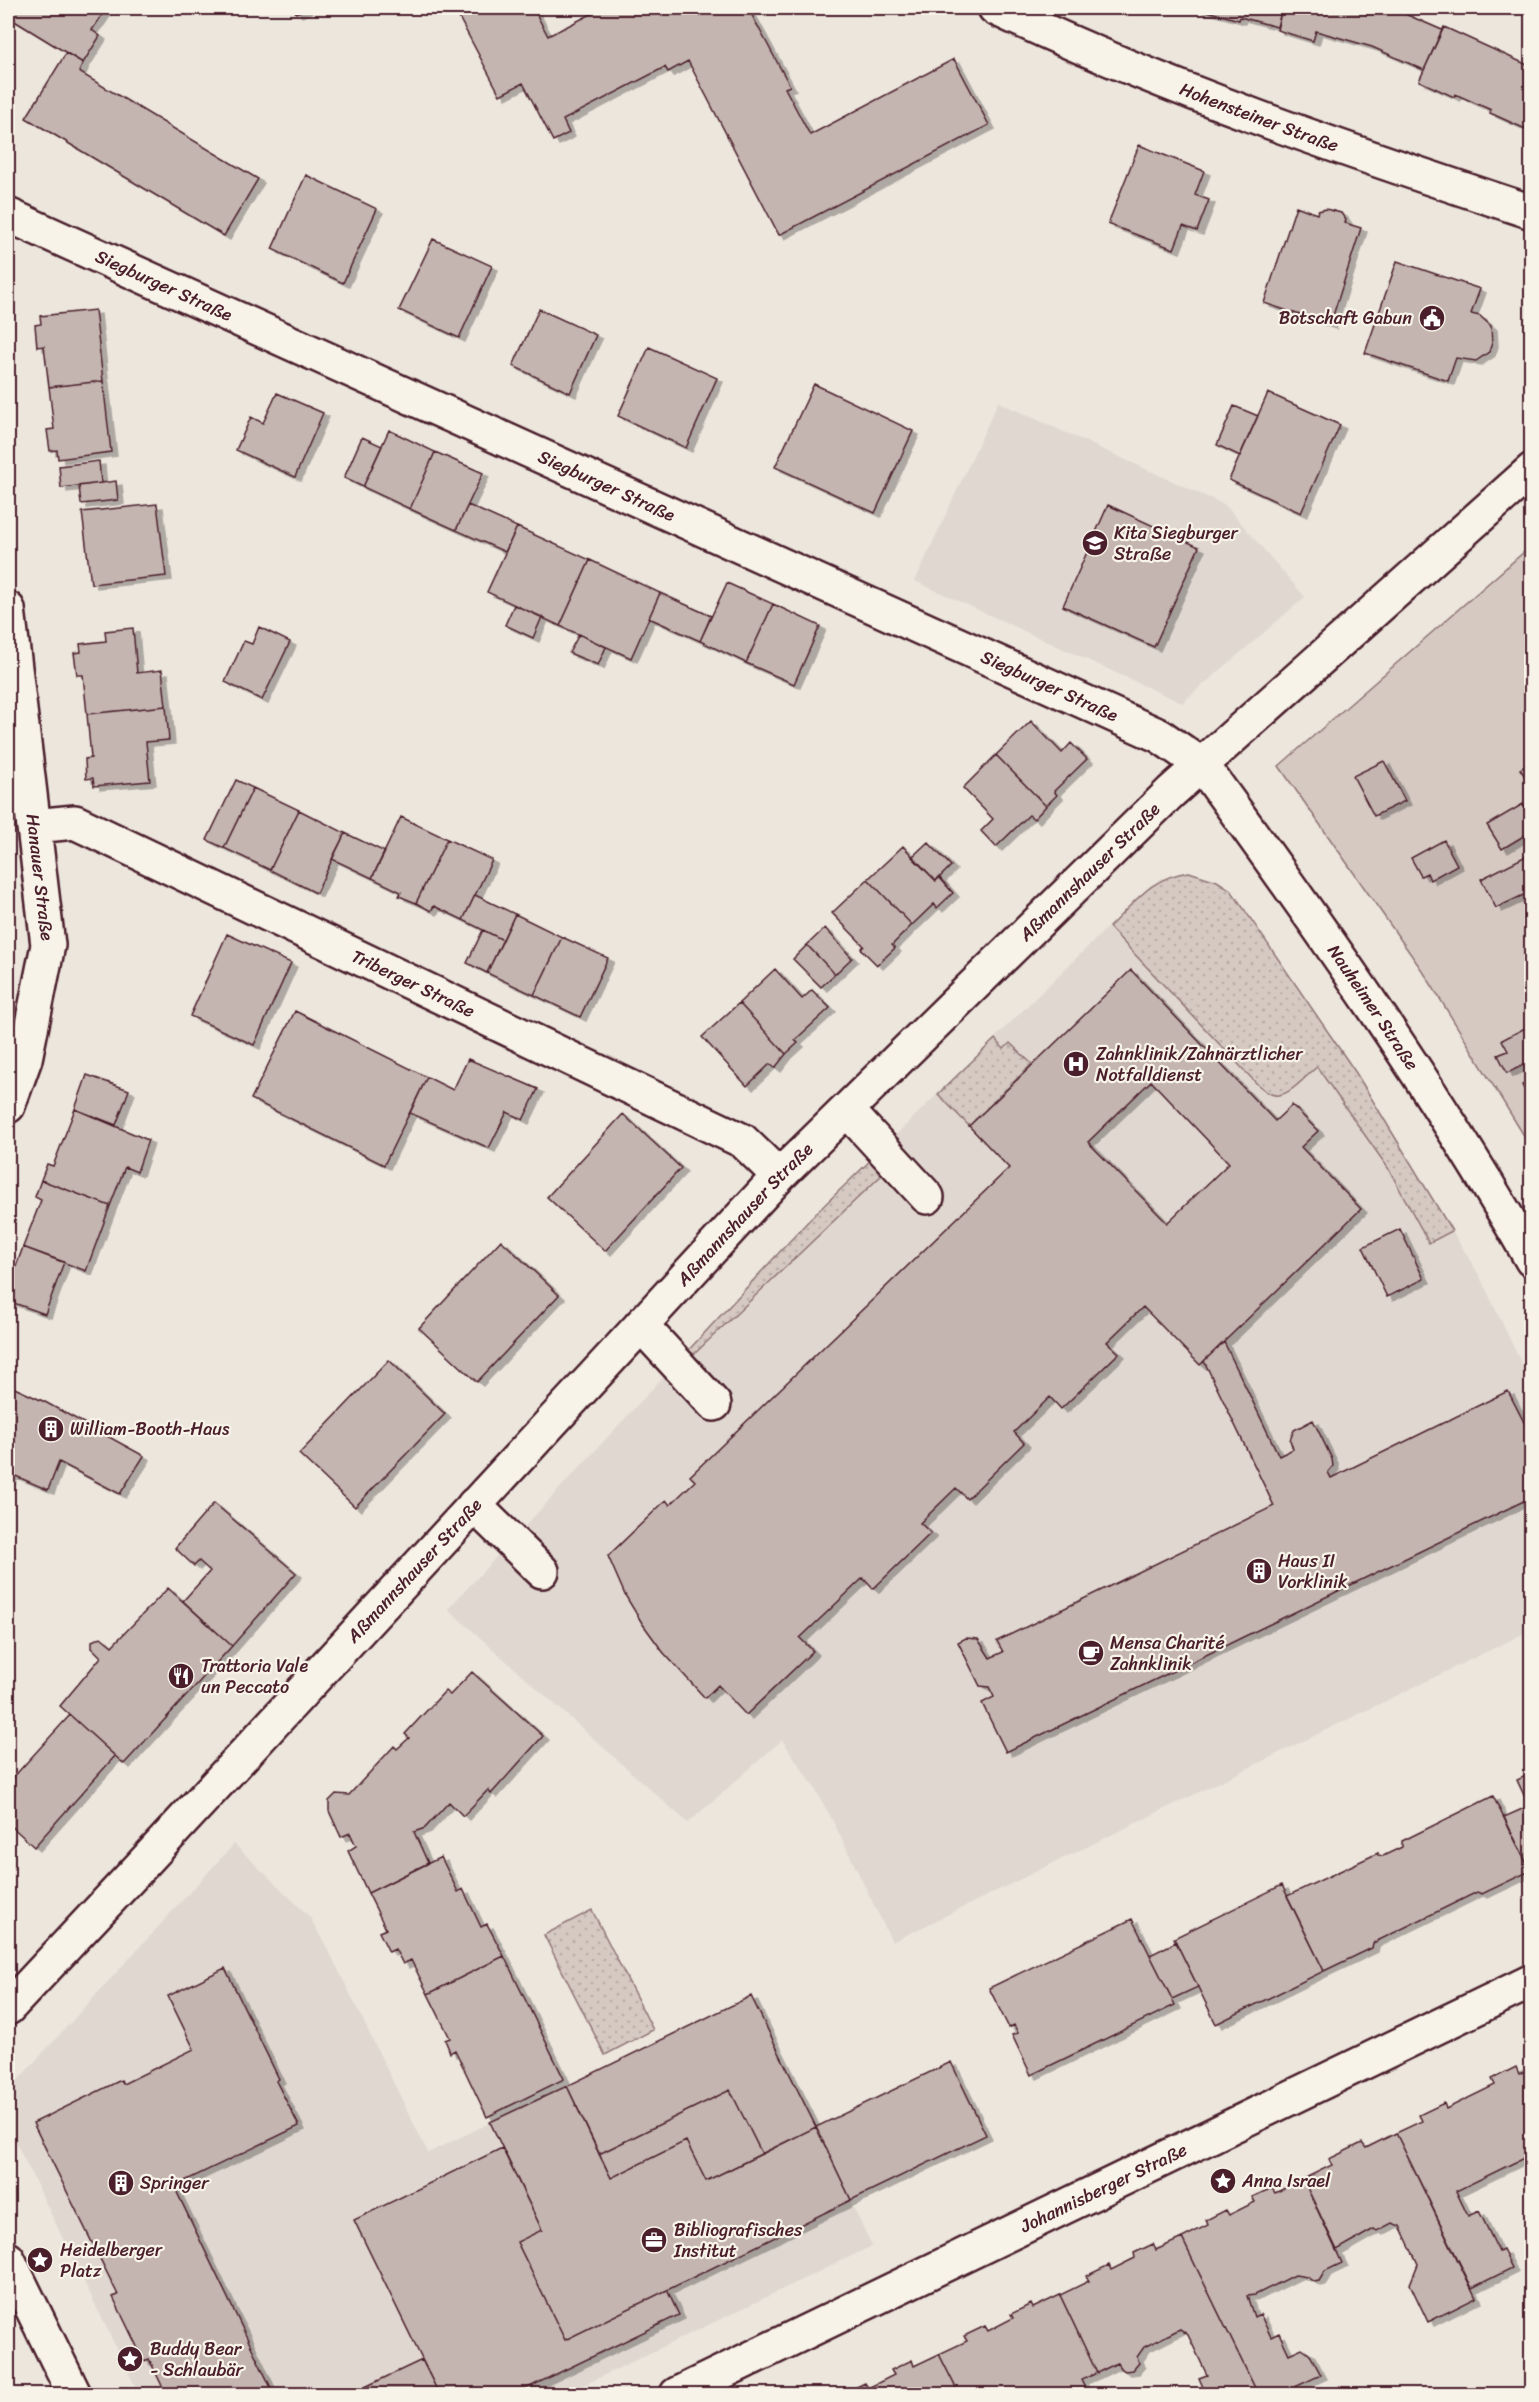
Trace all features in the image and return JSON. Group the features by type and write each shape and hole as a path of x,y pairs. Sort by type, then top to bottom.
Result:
{"street":[{"name":"Hohensteiner Straße","path":"995,8 1122,63 1311,138 1532,212"},
{"name":"Siegburger Straße","path":"8,215 1160,736 1202,765"},
{"name":"Aßmannshauser Straße","path":"8,2008 779,1176 1171,792 1532,470"},
{"name":"Hanauer Straße","path":"8,609 48,945 25,1059 8,1106"},
{"name":"Nauheimer Straße","path":"1202,765 1394,1035 1478,1167 1532,1260"},
{"name":"Triberger Straße","path":"34,826 75,822 176,869 743,1141 779,1176"},
{"path":"847,1110 927,1197"},
{"path":"641,1325 714,1404"},
{"path":"474,1505 542,1571"},
{"name":"Johannisberger Straße","path":"677,2394 1532,1981"},
{"path":"8,2259 74,2394"}],"shaded area":[{"name":"Kita Siegburger Straße","path":"998,402 1225,505 1305,597 1182,703 915,581"},
{"path":"1531,546 1531,1147 1426,976 1279,766"},
{"path":"1189,872 1217,881 1231,890 1356,1073 1479,1275 1531,1383 1531,1630 892,1942 834,1823 813,1785 782,1740 688,1823 448,1609 813,1216 1151,885 1162,878"},
{"path":"1189,872 1217,881 1231,890 1356,1073 1452,1231 1429,1243 1388,1168 1317,1067 1290,1091 1277,1095 1266,1091 1109,927 1154,885 1164,879"},
{"path":"995,1039 1004,1049 1010,1043 1032,1064 969,1126 938,1094"},
{"path":"872,1159 885,1172 688,1360 684,1355 813,1216"},
{"path":"234,1844 309,1916 332,1957 428,2153 751,1996 872,2246 565,2394 139,2394 8,2126 8,2091"},
{"path":"592,1910 653,2030 605,2055 544,1935"}],"building":[{"path":"8,8 107,8 92,30 100,36 83,63 8,17"},
{"path":"293,8 307,8 296,13"},
{"path":"454,8 533,8 548,36 603,8 748,8 790,86 785,88 810,135 954,59 989,125 779,235 688,61 668,72 665,67 563,120 569,133 553,141 523,83 500,95"},
{"path":"1196,8 1282,8 1277,27 1240,17 1239,20"},
{"path":"1282,8 1405,8 1403,13 1442,30 1424,70 1372,47 1316,31 1313,41 1277,30"},
{"path":"1444,27 1532,67 1532,132 1490,113 1491,110 1419,81"},
{"path":"66,53 83,63 79,72 258,179 224,236 26,118"},
{"path":"1139,145 1204,171 1195,195 1209,200 1197,231 1183,226 1174,249 1108,224"},
{"path":"306,175 377,209 343,283 272,249"},
{"path":"1296,206 1317,214 1318,211 1326,209 1341,213 1346,220 1345,223 1361,228 1330,325 1264,303"},
{"path":"433,239 492,266 459,338 399,310"},
{"path":"1397,261 1480,289 1471,314 1480,316 1491,326 1492,343 1489,352 1476,361 1456,358 1448,381 1365,353"},
{"path":"539,309 596,335 570,393 513,366"},
{"path":"95,310 103,381 49,387 44,346 37,347 35,325 41,324 40,316"},
{"path":"649,347 717,378 686,448 618,416"},
{"path":"103,381 111,452 58,459 57,450 50,451 47,430 54,429 49,387"},
{"path":"814,384 913,431 875,513 775,467"},
{"path":"277,393 323,413 295,477 236,450 251,417 263,423"},
{"path":"1268,393 1340,425 1301,513 1229,480"},
{"path":"1234,406 1258,416 1240,456 1217,445"},
{"path":"389,430 435,452 410,509 363,487"},
{"path":"362,437 382,446 363,487 344,478"},
{"path":"435,452 483,473 456,530 410,509"},
{"path":"99,461 101,483 61,488 59,466"},
{"path":"116,481 118,500 81,504 79,486"},
{"path":"157,504 166,576 91,584 82,512"},
{"path":"468,505 517,527 505,552 456,530"},
{"path":"1108,505 1199,547 1154,647 1063,606"},
{"path":"517,527 590,560 560,626 487,592"},
{"path":"590,560 660,593 631,658 560,626"},
{"path":"727,583 773,604 746,663 700,641"},
{"path":"660,593 711,616 700,641 649,618"},
{"path":"773,604 820,626 794,684 746,663"},
{"path":"514,605 542,617 533,638 505,625"},
{"path":"259,627 290,642 262,700 225,682 244,641 252,644"},
{"path":"133,628 137,673 162,670 166,706 87,714 83,675 77,675 74,653 81,652 80,644 106,641 105,631"},
{"path":"579,634 606,647 598,665 569,653"},
{"path":"166,706 169,740 146,742 150,781 94,786 93,778 86,779 85,759 91,758 87,714"},
{"path":"1031,721 1062,753 1071,743 1087,759 1054,791 1057,795 1046,806 996,755"},
{"path":"996,755 1046,806 1034,819 1029,815 996,847 981,831 993,819 963,788"},
{"path":"1384,761 1405,801 1374,816 1353,776"},
{"path":"1532,762 1532,787 1520,769"},
{"path":"236,780 253,788 224,848 207,840"},
{"path":"253,788 299,810 270,870 224,848"},
{"path":"1523,804 1532,819 1532,831 1502,849 1487,825"},
{"path":"299,810 345,833 316,893 270,870"},
{"path":"401,817 447,839 416,903 399,896 401,892 372,878"},
{"path":"345,833 385,852 372,878 332,859"},
{"path":"447,839 492,860 463,920 434,906 431,911 416,903"},
{"path":"1444,840 1457,865 1430,880 1427,873 1421,876 1411,858"},
{"path":"928,842 951,866 936,881 912,857"},
{"path":"903,846 936,881 939,877 953,893 937,908 934,904 912,925 868,879"},
{"path":"1526,856 1532,867 1532,891 1496,908 1481,879"},
{"path":"868,879 912,925 892,945 895,948 877,965 861,949 864,946 832,913"},
{"path":"475,895 515,914 503,940 463,920"},
{"path":"515,914 562,937 534,995 487,973"},
{"path":"825,928 852,958 835,974 807,945"},
{"path":"483,930 503,940 487,973 467,963"},
{"path":"227,934 291,963 254,1045 190,1016"},
{"path":"562,937 608,958 580,1017 534,995"},
{"path":"807,945 835,974 821,987 793,959"},
{"path":"775,969 802,999 812,990 830,1008 795,1040 798,1043 786,1054 739,1003"},
{"path":"1131,970 1275,1121 1292,1105 1318,1131 1301,1147 1361,1209 1200,1365 1143,1307 1107,1342 1119,1353 1061,1409 1050,1397 1014,1432 1024,1443 967,1499 956,1488 920,1523 931,1533 873,1589 863,1578 800,1638 813,1651 746,1715 718,1685 705,1698 663,1652 642,1623 625,1595 608,1556 666,1500 670,1505 695,1481 690,1476 1009,1168 969,1126","holes":["1151,1081 1229,1163 1167,1223 1088,1142"]},
{"path":"739,1003 786,1054 775,1068 770,1064 747,1086 702,1037"},
{"path":"295,1011 427,1077 384,1165 251,1099"},
{"path":"1525,1028 1532,1042 1532,1061 1507,1073 1498,1055 1508,1051 1502,1040"},
{"path":"468,1059 538,1089 523,1120 507,1112 489,1148 410,1113 427,1077 453,1090"},
{"path":"87,1075 129,1090 116,1125 75,1109"},
{"path":"1532,1080 1532,1105 1522,1085"},
{"path":"75,1109 148,1140 137,1172 125,1167 110,1206 41,1180 47,1164 53,1166"},
{"path":"623,1114 681,1168 605,1251 547,1197"},
{"path":"41,1180 110,1206 86,1271 23,1247 41,1200 35,1197"},
{"path":"1400,1229 1424,1279 1387,1297 1363,1247"},
{"path":"501,1240 559,1295 477,1382 419,1328"},
{"path":"23,1247 64,1262 45,1314 8,1301 8,1289"},
{"name":"Haus II Vorklinik","path":"1224,1342 1279,1456 1293,1449 1290,1440 1294,1430 1313,1420 1332,1459 1333,1466 1328,1472 1331,1478 1508,1391 1532,1438 1532,1497 1006,1752 982,1703 994,1697 989,1687 980,1686 958,1642 966,1638 978,1639 990,1658 1003,1652 997,1641 1274,1506 1204,1361"},
{"path":"389,1360 445,1414 355,1507 299,1454"},
{"name":"William-Booth-Haus","path":"8,1385 45,1402 144,1456 120,1494 59,1462 48,1490 11,1474 8,1484"},
{"path":"214,1503 296,1573 232,1646 183,1601 210,1571 199,1561 194,1566 175,1548"},
{"path":"168,1588 232,1646 124,1764 60,1706 101,1657 92,1648 92,1641 101,1637 112,1646"},
{"path":"472,1672 543,1736 491,1794 488,1790 463,1816 449,1802 425,1828 414,1832 428,1863 368,1893 348,1851 356,1846 350,1833 341,1837 329,1811 329,1801 336,1794 349,1795 394,1746 397,1749 409,1738 405,1734 445,1691 450,1695"},
{"path":"70,1715 115,1756 34,1847 8,1823 8,1783"},
{"path":"1532,1773 1532,1874 1504,1817 1529,1806 1517,1780"},
{"path":"1493,1796 1530,1871 1482,1894 1477,1892 1373,1943 1372,1948 1324,1971 1287,1896 1378,1853 1383,1856 1402,1847 1402,1841"},
{"path":"441,1857 458,1892 463,1889 481,1927 487,1924 504,1956 428,1994 411,1960 403,1964 395,1949 389,1952 379,1932 386,1929 368,1893"},
{"path":"1282,1885 1324,1971 1216,2024 1174,1938"},
{"path":"1132,1919 1175,2005 1031,2075 1012,2035 1018,2033 1014,2025 1009,2028 989,1988"},
{"path":"1176,1942 1198,1987 1172,1999 1150,1955"},
{"path":"504,1956 564,2079 487,2117 455,2050 450,2053 445,2040 450,2038 428,1994"},
{"name":"Springer","path":"225,1968 279,2079 276,2081 299,2126 174,2186 274,2394 166,2394 149,2359 144,2361 113,2297 118,2295 33,2123 121,2080 123,2084 194,2049 168,1996"},
{"path":"751,1996 816,2127 762,2154 730,2090 599,2154 567,2086"},
{"path":"951,2062 986,2135 851,2200 816,2127"},
{"path":"1516,2067 1519,2074 1532,2068 1532,2154 1456,2191 1468,2216 1479,2211 1499,2252 1503,2250 1512,2268 1472,2288 1396,2133 1422,2121 1419,2115 1444,2103 1446,2109 1495,2085 1492,2079"},
{"path":"567,2086 611,2178 686,2141 706,2181 816,2127 851,2200 565,2340 517,2242 542,2230 490,2122"},
{"path":"730,2090 762,2154 706,2181 686,2141 611,2178 599,2154"},
{"path":"1396,2133 1476,2298 1428,2322 1410,2284 1418,2264 1400,2226 1392,2223 1377,2231 1374,2229 1337,2250 1303,2179 1332,2165 1329,2159 1362,2143 1366,2148"},
{"path":"502,2148 542,2230 517,2242 565,2340 667,2290 679,2315 515,2394 439,2394 354,2220"},
{"path":"1303,2179 1342,2263 1325,2271 1319,2281 1314,2282 1307,2277 1295,2275 1255,2295 1247,2296 1254,2317 1260,2314 1271,2337 1279,2333 1289,2354 1302,2348 1309,2353 1321,2375 1280,2394 1258,2394 1182,2238 1208,2225 1206,2220 1226,2210 1229,2215 1255,2202 1252,2197 1272,2188 1275,2193"},
{"path":"1182,2238 1258,2394 1206,2394 1199,2378 1207,2375 1188,2335 1180,2329 1144,2347 1137,2357 1139,2363 1133,2370 1125,2371 1117,2363 1097,2373 1060,2295 1089,2281 1086,2276 1109,2265 1111,2270 1135,2258 1134,2253 1153,2244 1156,2250"},
{"path":"1060,2295 1097,2373 1081,2380 1086,2390 1085,2394 1059,2394 1050,2390 1041,2394 959,2394 939,2354 967,2341 964,2336 985,2326 988,2331 1013,2318 1011,2314 1031,2304 1033,2308"},
{"path":"939,2354 959,2394 844,2393 865,2383 868,2388 894,2375 891,2370 912,2360 914,2366"},
{"path":"422,2360 439,2394 350,2394"}],"place":[{"name":"Botschaft Gabun","path":"1432,318"},
{"name":"Kita Siegburger Straße","path":"1095,543"},
{"name":"Zahnklinik/Zahnärztlicher Notfalldienst","path":"1076,1064"},
{"name":"William-Booth-Haus","path":"51,1429"},
{"name":"Haus II Vorklinik","path":"1259,1571"},
{"name":"Mensa Charité Zahnklinik","path":"1091,1653"},
{"name":"Trattoria Vale un Peccato","path":"181,1676"},
{"name":"Anna Israel","path":"1223,2181"},
{"name":"Springer","path":"121,2183"},
{"name":"Bibliografisches Institut","path":"654,2240"},
{"name":"Heidelberger Platz","path":"40,2260"},
{"name":"Buddy Bear - Schlaubär","path":"130,2359"}]}
